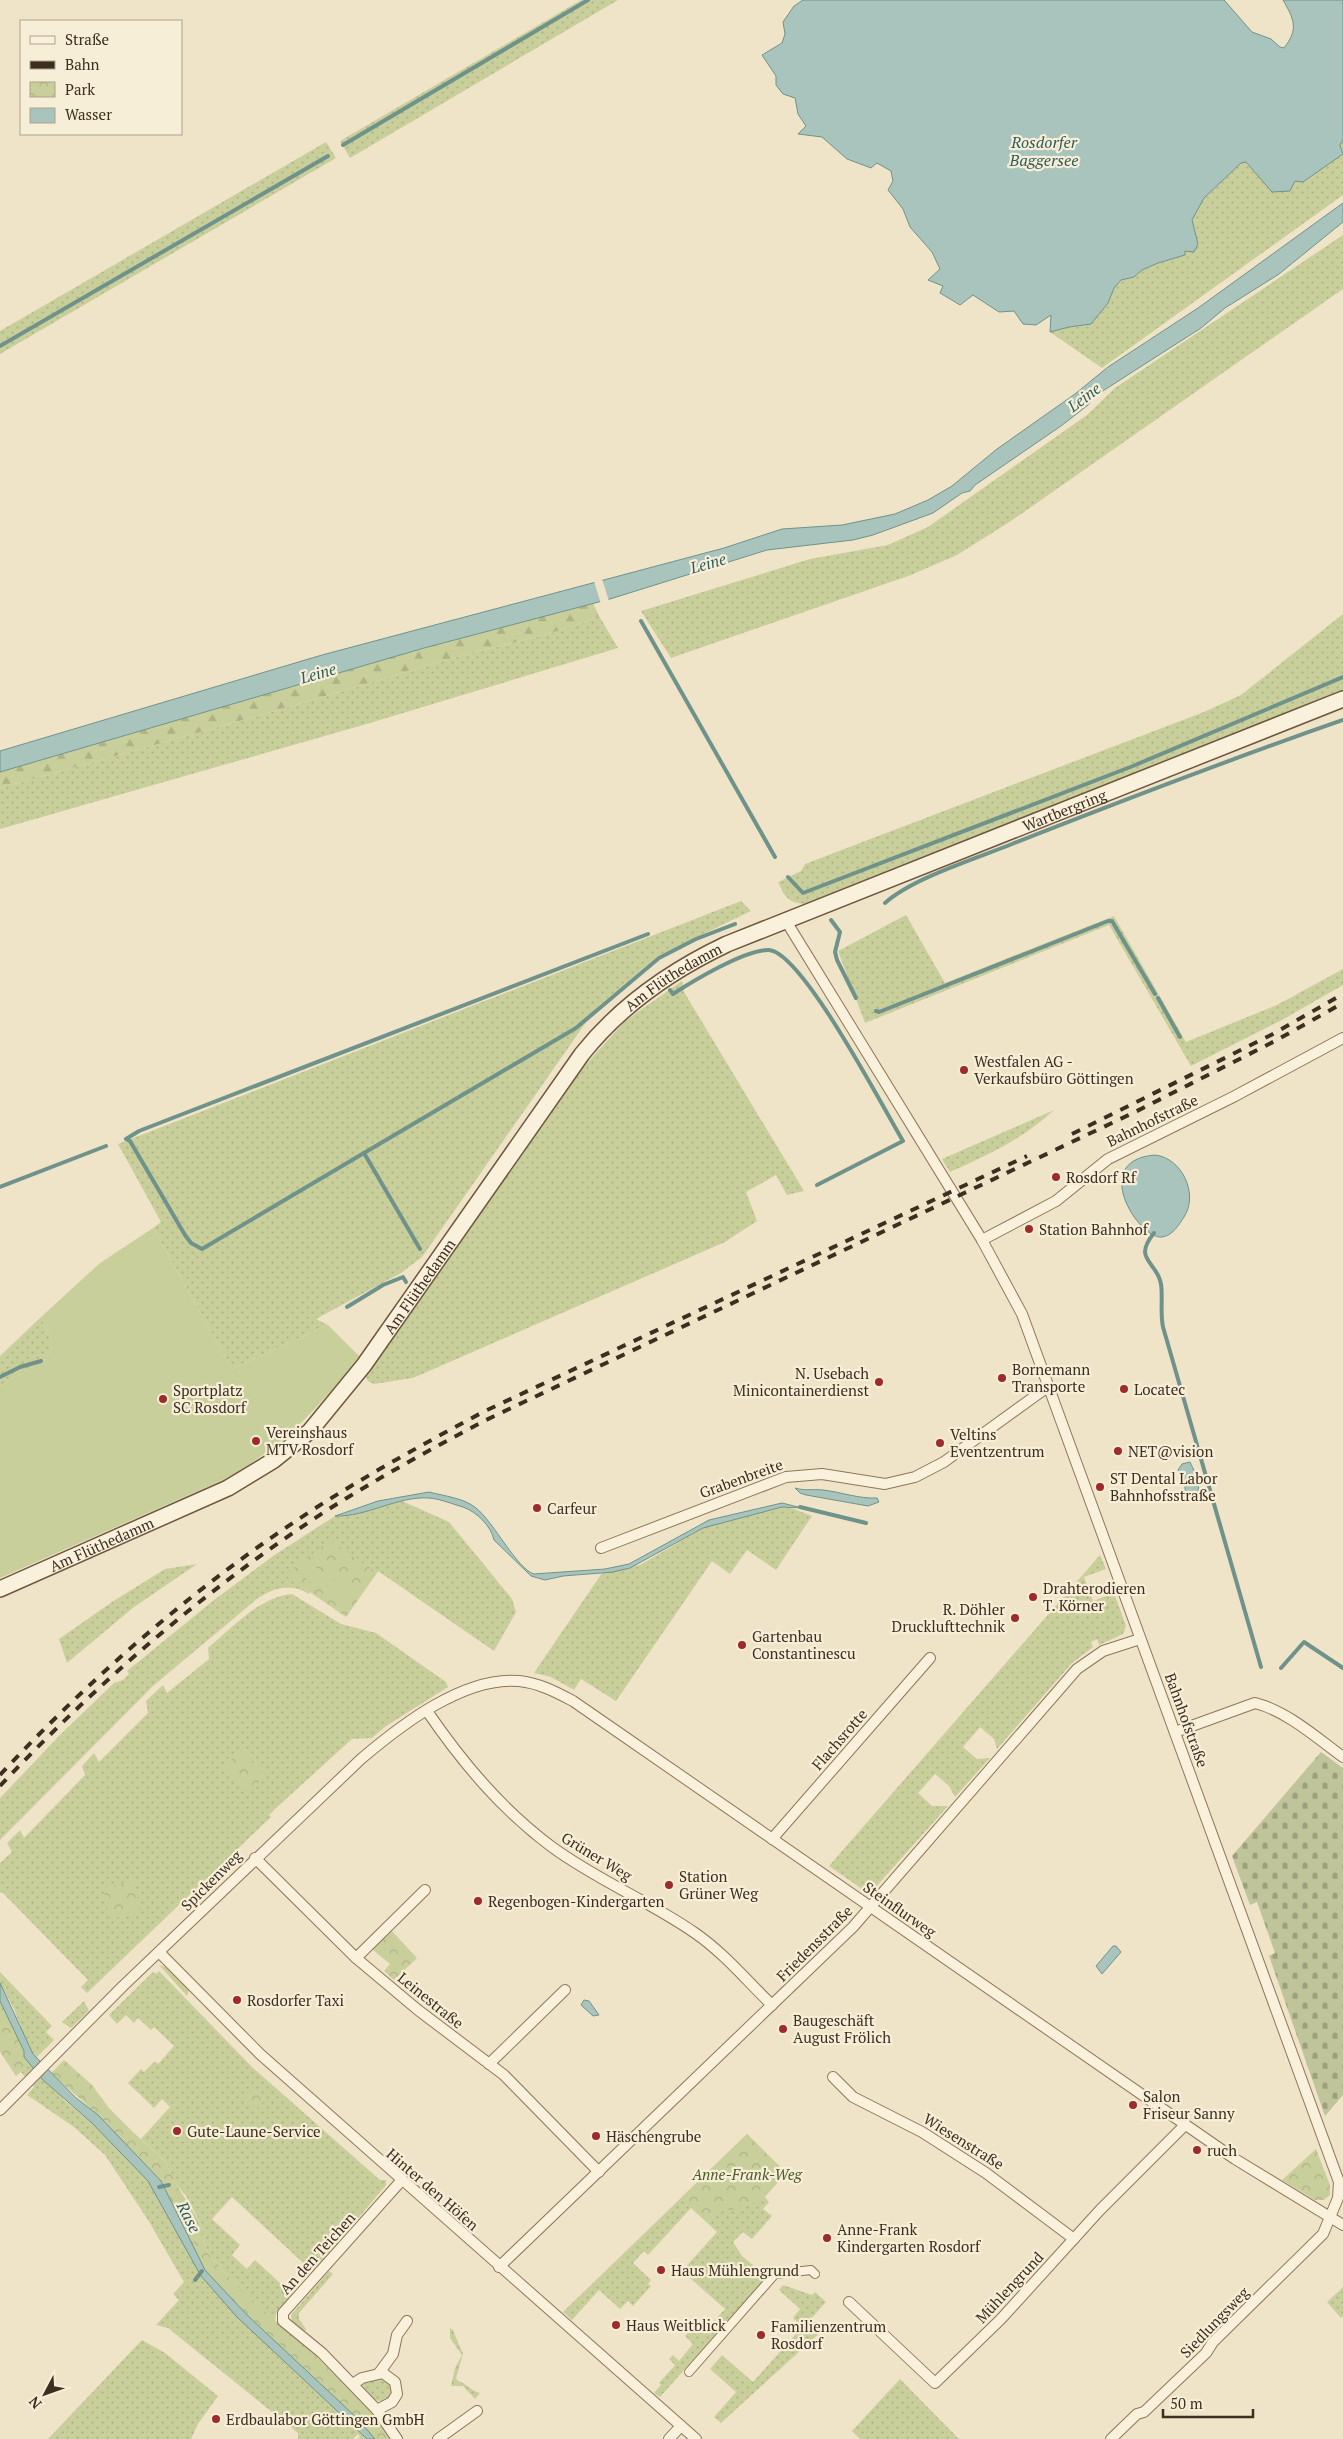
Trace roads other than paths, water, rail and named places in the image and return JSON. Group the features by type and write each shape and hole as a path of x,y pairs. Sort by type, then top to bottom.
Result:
{"main road":[{"name":"Wartbergring","path":"786,921 1343,699"},
{"name":"Am Flüthedamm","path":"0,1589 228,1488 267,1465 310,1431 364,1365 547,1100 608,1023 638,996 681,968 727,944 786,921"}],"street":[{"name":"Bahnhofstraße","path":"786,921 982,1240 1014,1296 1049,1386 1339,2182 1340,2192 1330,2217"},
{"name":"Bahnhofstraße","path":"982,1240 1056,1201 1108,1159 1235,1096 1343,1038"},
{"name":"Grabenbreite","path":"601,1548 786,1477 814,1474 880,1484 915,1477 950,1458 1049,1386"},
{"name":"Friedensstraße","path":"499,2267 853,1927 1077,1669 1103,1651 1140,1639"},
{"name":"Flachsrotte","path":"772,1839 930,1658"},
{"name":"Steinflurweg","path":"427,1711 460,1693 490,1683 520,1681 545,1687 573,1701 1185,2125 1235,2159 1343,2225"},
{"path":"1175,1732 1255,1703 1265,1705 1304,1728 1343,1757"},
{"name":"Spickenweg","path":"0,2110 27,2081 255,1858 360,1758 427,1711"},
{"name":"Grüner Weg","path":"427,1711 473,1773 530,1830 575,1862 696,1933 720,1953 772,2006"},
{"name":"Leinestraße","path":"255,1858 356,1958 489,2064 525,2096 599,2172"},
{"path":"356,1958 425,1890"},
{"name":"Hinter den Höfen","path":"159,1952 260,2054 401,2181 696,2439"},
{"path":"489,2064 565,1990"},
{"name":"Wiesenstraße","path":"833,2077 854,2097 922,2132 986,2173 1074,2239"},
{"name":"Mühlengrund","path":"848,2302 935,2383 1001,2319 1074,2239 1185,2125"},
{"name":"An den Teichen","path":"397,2439 377,2410 353,2384 322,2353 283,2321 283,2313 401,2181"},
{"name":"Siedlungsweg","path":"1111,2439 1137,2414 1144,2412 1206,2353 1212,2342 1308,2250 1323,2234 1330,2217"},
{"path":"689,2372 775,2274 811,2270 815,2274"},
{"path":"353,2384 358,2380 379,2373 392,2354 397,2335 407,2320"},
{"path":"377,2410 392,2402 398,2390 392,2378 379,2373"},
{"path":"438,2439 476,2411"},
{"path":"669,2439 682,2426"}],"water":[{"name":"Rosdorfer Baggersee","path":"803,0 1224,0 1252,32 1271,39 1284,48 1292,35 1293,24 1283,0 1343,0 1343,140 1340,145 1343,154 1303,182 1295,181 1290,191 1272,192 1246,162 1241,163 1204,198 1192,220 1198,244 1194,252 1185,251 1185,255 1158,263 1142,270 1134,277 1121,280 1114,288 1108,303 1091,324 1050,332 1051,315 1036,325 1023,324 1014,311 999,312 973,295 960,305 940,293 943,286 928,280 940,269 932,252 910,227 903,209 888,190 893,181 891,171 877,163 871,168 847,159 822,137 798,134 806,126 798,114 795,98 783,94 776,85 776,76 762,55 782,43 785,34 783,22 794,6"},
{"name":"Leine","path":"1343,203 1343,222 1279,274 1225,308 1201,328 1095,396 1088,405 1061,426 975,485 970,491 962,493 933,513 873,535 853,540 767,550 610,599 424,648 0,772 0,751 322,655 724,548 782,529 842,525 895,514 928,500 952,486 997,449 1075,394 1108,367 1198,308"},
{"path":"1155,1155 1165,1158 1180,1170 1189,1188 1190,1198 1188,1208 1180,1223 1172,1232 1162,1237 1152,1235 1132,1214 1125,1199 1122,1184 1125,1170 1135,1160"},
{"path":"1190,1462 1199,1485 1195,1499 1185,1498 1185,1480 1178,1470 1182,1464"},
{"path":"795,1488 877,1498 879,1502 868,1506 806,1495 800,1493"},
{"path":"429,1492 460,1500 476,1508 483,1514 520,1563 534,1574 605,1569 629,1564 709,1520 782,1503 802,1508 782,1507 703,1528 630,1568 613,1572 563,1576 545,1580 531,1576 494,1540 487,1525 478,1516 468,1509 438,1499 417,1498 359,1513 335,1516 378,1501"},
{"path":"1113,1946 1116,1946 1121,1952 1102,1974 1096,1966"},
{"path":"0,1983 33,2054 76,2098 98,2115 161,2181 205,2270 247,2315 357,2418 375,2439 367,2439 237,2317 201,2276 148,2181 92,2123 43,2080 24,2057 24,2051 0,2001"},
{"path":"584,2000 589,2001 599,2015 593,2016 581,2005"}],"waterway":[{"path":"343,145 588,0"},
{"path":"0,346 328,156"},
{"path":"641,621 775,857"},
{"path":"788,877 803,893 1133,766 1343,677"},
{"path":"885,903 911,885 945,870 1176,780 1343,720"},
{"path":"831,920 840,932 835,952 837,960 856,998"},
{"path":"876,1011 879,1012 1108,921 1112,921 1155,994"},
{"path":"364,1153 576,1028 659,958 696,939 735,924"},
{"path":"420,1249 364,1153 202,1249 191,1243 185,1235 130,1141 126,1139 139,1131 648,934"},
{"path":"670,990 673,994 706,974 734,960 759,951 769,950 784,958 801,976 841,1034 903,1141 817,1185"},
{"path":"1158,998 1180,1037"},
{"path":"0,1187 106,1146"},
{"path":"1154,1233 1145,1249 1145,1255 1159,1276 1162,1295 1163,1327 1261,1667"},
{"path":"347,1307 383,1285 403,1277 406,1282"},
{"path":"0,1377 20,1367 41,1361"},
{"path":"800,1507 866,1523"},
{"path":"1281,1668 1304,1642 1343,1668"},
{"path":"159,2187 169,2185"},
{"path":"195,2280 202,2271"}],"railway":[{"path":"1072,1134 1271,1035 1343,994"},
{"path":"0,1786 37,1747 115,1673 240,1571 329,1509 426,1452 486,1420 1135,1112 1275,1041 1343,1003"},
{"path":"0,1775 74,1700 154,1628 237,1562 344,1490 483,1412 1027,1156"}],"place":[{"name":"Westfalen AG - Verkaufsbüro Göttingen","path":"964,1070"},
{"name":"Rosdorf Rf","path":"1056,1177"},
{"name":"Station Bahnhof","path":"1029,1229"},
{"name":"Bornemann Transporte","path":"1002,1378"},
{"name":"N. Usebach Minicontainerdienst","path":"879,1382"},
{"name":"Locatec","path":"1124,1389"},
{"name":"Sportplatz SC Rosdorf","path":"163,1399"},
{"name":"Vereinshaus MTV Rosdorf","path":"256,1441"},
{"name":"Veltins Eventzentrum","path":"940,1443"},
{"name":"NET@vision","path":"1118,1451"},
{"name":"ST Dental Labor Bahnhofsstraße","path":"1100,1487"},
{"name":"Carfeur","path":"537,1508"},
{"name":"Drahterodieren T. Körner","path":"1033,1597"},
{"name":"R. Döhler Drucklufttechnik","path":"1015,1618"},
{"name":"Gartenbau Constantinescu","path":"742,1645"},
{"name":"Station Grüner Weg","path":"669,1885"},
{"name":"Regenbogen-Kindergarten","path":"478,1901"},
{"name":"Rosdorfer Taxi","path":"237,2000"},
{"name":"Baugeschäft August Frölich","path":"783,2029"},
{"name":"Salon Friseur Sanny","path":"1133,2105"},
{"name":"Gute-Laune-Service","path":"177,2131"},
{"name":"Häschengrube","path":"596,2136"},
{"name":"ruch","path":"1197,2150"},
{"name":"Anne-Frank Kindergarten Rosdorf","path":"827,2238"},
{"name":"Haus Mühlengrund","path":"661,2270"},
{"name":"Haus Weitblick","path":"616,2325"},
{"name":"Familienzentrum Rosdorf","path":"761,2335"},
{"name":"Erdbaulabor Göttingen GmbH","path":"216,2419"}],"park label":[{"name":"Anne-Frank-Weg","path":"747,2174"}],"water label":[{"name":"Rase","path":"189,2217"}]}
